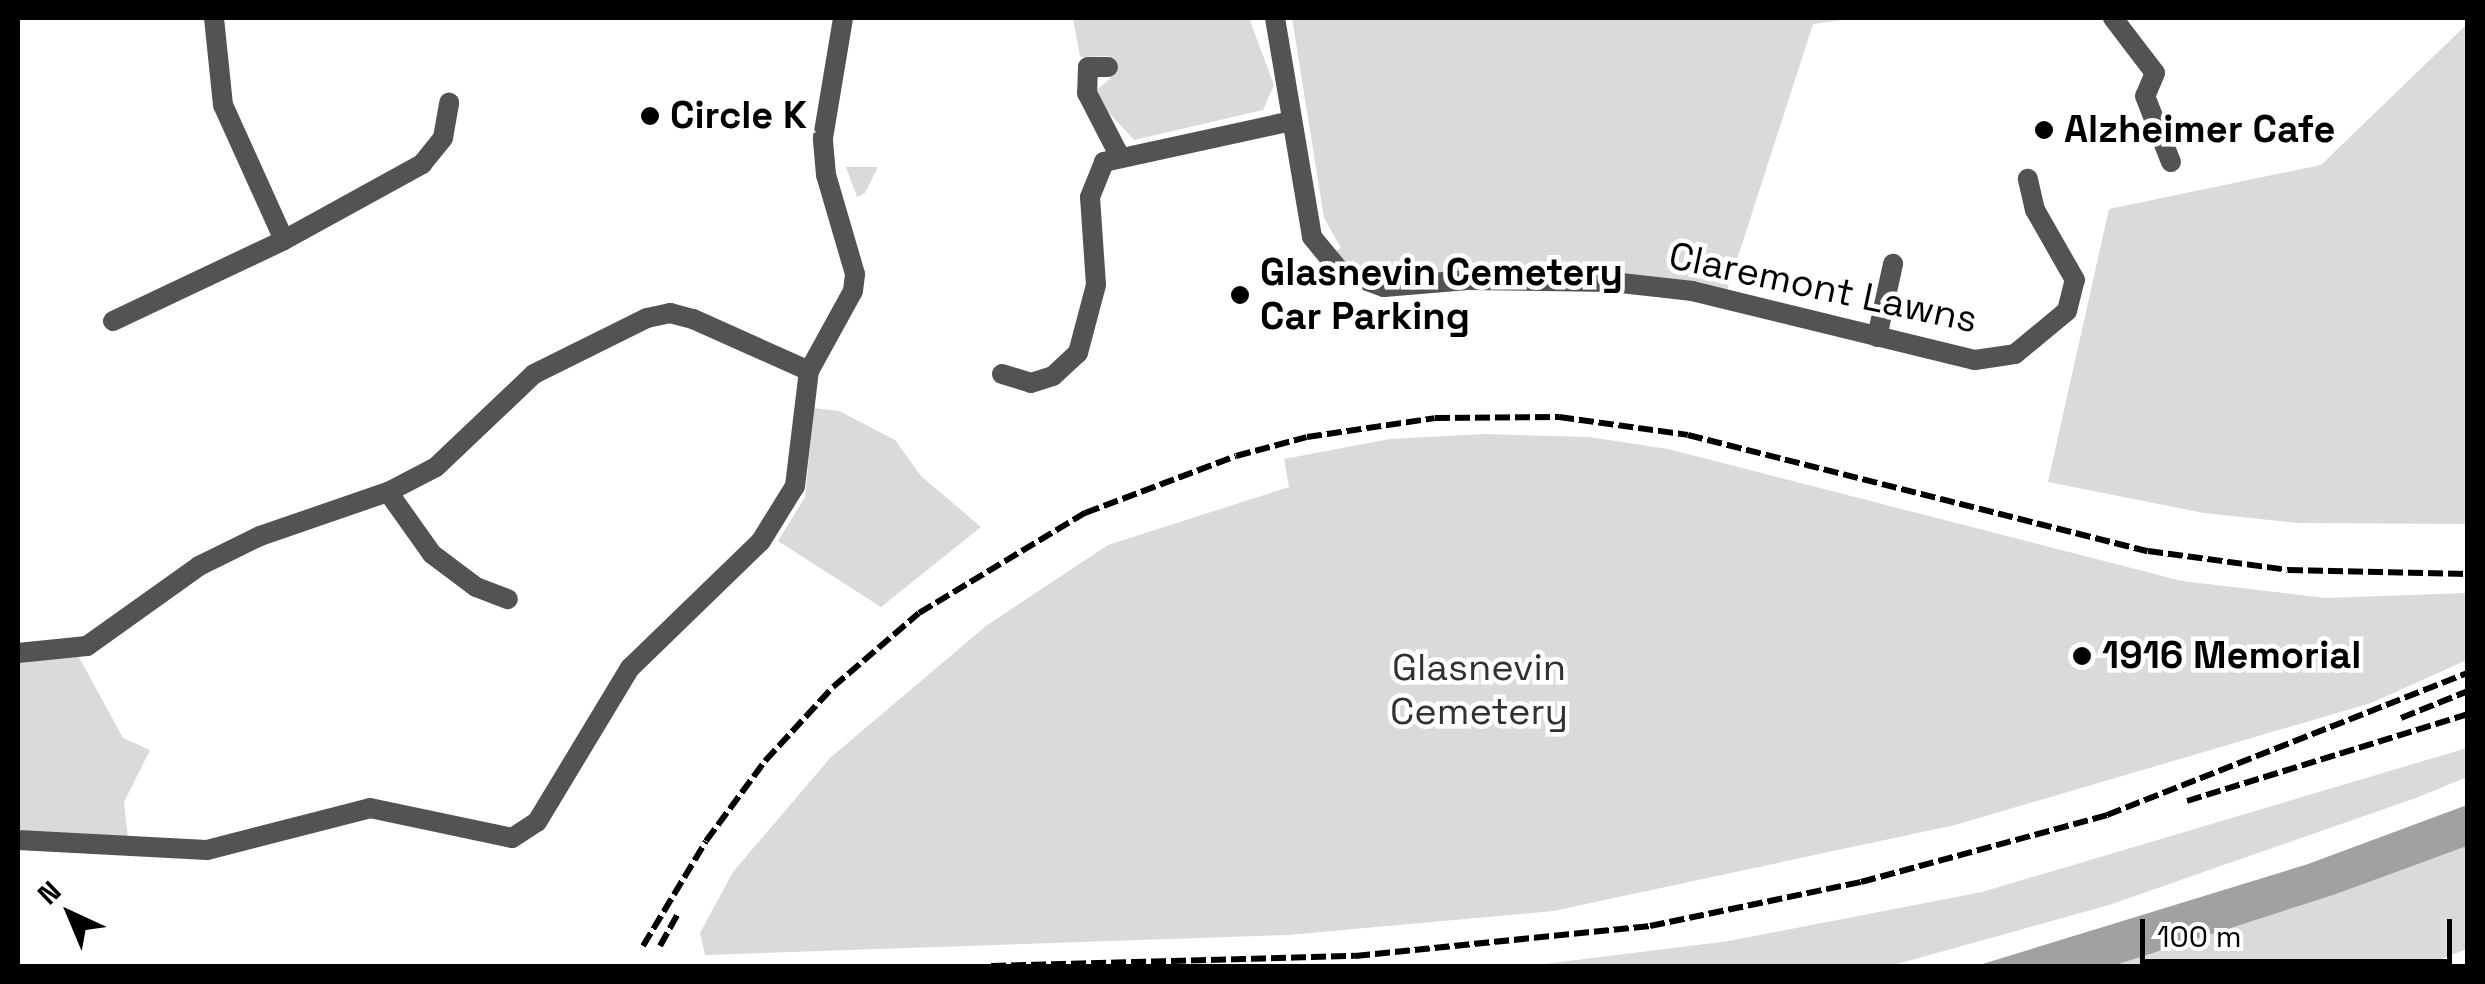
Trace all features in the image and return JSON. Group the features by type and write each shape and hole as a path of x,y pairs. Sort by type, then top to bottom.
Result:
{"street":[{"path":"214,18 223,105 284,240"},
{"path":"18,840 207,850 370,808 512,838 537,822 630,668 777,518 795,486 809,371 853,291 855,274 826,176 823,138 843,18"},
{"name":"Claremont Lawns","path":"1274,18 1312,237 1324,258 1361,280 1384,287 1468,280 1612,282 1725,298 1975,360 2015,354 2068,310 2075,280 2035,210 2028,179"},
{"path":"2113,18 2155,73 2145,96 2171,162"},
{"path":"1108,68 1088,67 1087,93 1119,155"},
{"path":"113,321 284,240 422,164 443,138 449,103"},
{"path":"1002,374 1031,383 1053,376 1078,353 1096,285 1093,176 1119,155 1292,120"},
{"path":"1877,337 1893,264"},
{"path":"18,654 87,646 199,566 260,536 388,492 436,467 534,374 648,318 670,313 693,320 809,371"},
{"path":"388,492 432,554 476,586 508,598"}],"green space":[{"path":"1073,18 1249,18 1274,85 1263,110 1134,140 1098,101 1096,90 1110,79 1109,56 1080,57"},
{"path":"1292,18 1857,18 1813,24 1725,297 1692,291 1384,287 1324,258 1341,248 1324,218"},
{"path":"2467,24 2467,524 2298,523 2204,513 2048,482 2109,209 2321,165"},
{"path":"846,167 878,167 865,193 857,197"},
{"path":"814,408 839,411 895,440 921,476 981,527 881,607 778,541 805,497"},
{"name":"Glasnevin Cemetery","path":"1485,434 1589,437 1668,449 2182,581 2325,598 2467,593 2467,660 2371,703 1955,825 1553,911 1288,935 705,955 700,933 733,872 830,758 986,626 1108,545 1289,487 1284,459 1390,439"},
{"path":"74,648 123,738 150,750 124,802 129,848 18,840 18,654"},
{"path":"2467,748 2467,777 2416,798 2109,905 1890,966 1528,966 1729,941 1982,892"},
{"path":"2467,846 2467,949 2423,966 2112,966"}],"shaded area":[{"path":"2467,805 2467,846 2333,895 2112,966 1976,966 2308,864"}],"railway":[{"path":"643,946 706,841 765,761 833,687 919,613 1085,513 1236,456 1307,437 1435,418 1559,417 1688,435 2148,551 2288,570 2468,574"},
{"path":"991,966 1355,956 1650,926 1861,882 2107,815 2468,673"},
{"path":"2401,718 2468,691"},
{"path":"2187,801 2468,714"},
{"path":"660,946 679,912"}],"place":[{"name":"Circle K","path":"650,116"},
{"name":"Alzheimer Cafe","path":"2044,130"},
{"name":"Glasnevin Cemetery Car Parking","path":"1240,295"},
{"name":"1916 Memorial","path":"2082,656"}]}
